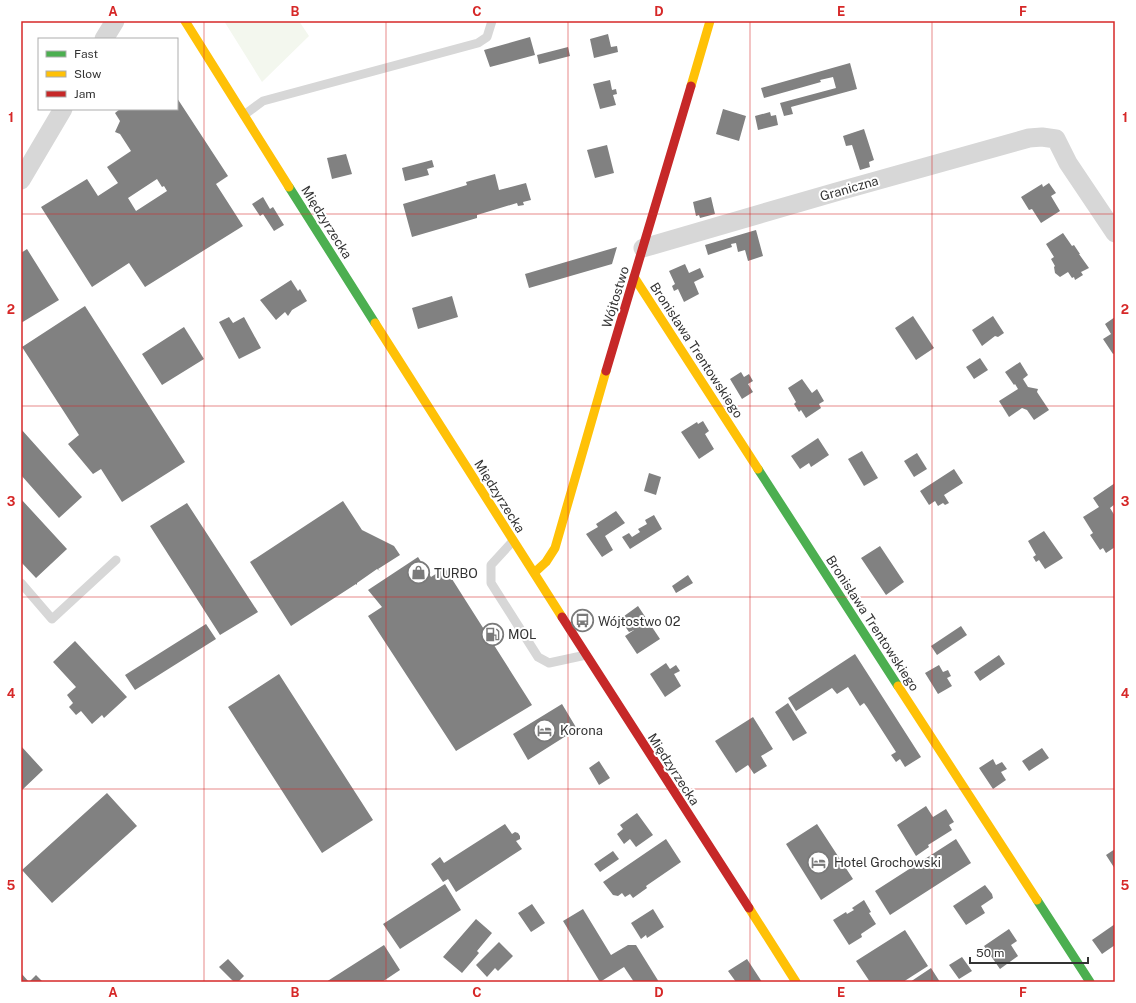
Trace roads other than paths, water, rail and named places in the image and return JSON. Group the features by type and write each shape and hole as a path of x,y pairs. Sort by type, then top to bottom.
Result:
{"street":[{"path":"105,38 115,21"},
{"name":"Międzyrzecka","path":"185,21 513,541 796,982"},
{"name":"Wójtostwo","path":"534,574 550,559 555,548 710,21"},
{"path":"21,180 62,110"},
{"name":"Graniczna","path":"643,248 1029,138 1042,137 1056,139 1068,163 1115,233"},
{"name":"Bronisława Trentowskiego","path":"634,277 1090,982"}],"lane":[{"path":"244,115 263,101 478,42 487,37 492,21"},
{"path":"513,541 491,565 491,583 538,657 549,663 586,655"},
{"path":"21,583 52,619 116,560"}],"place":[{"name":"TURBO","path":"418,573"},
{"name":"Wójtostwo 02","path":"582,621"},
{"name":"MOL","path":"492,634"},
{"name":"Korona","path":"545,730"},
{"name":"Hotel Grochowski","path":"819,862"}]}
